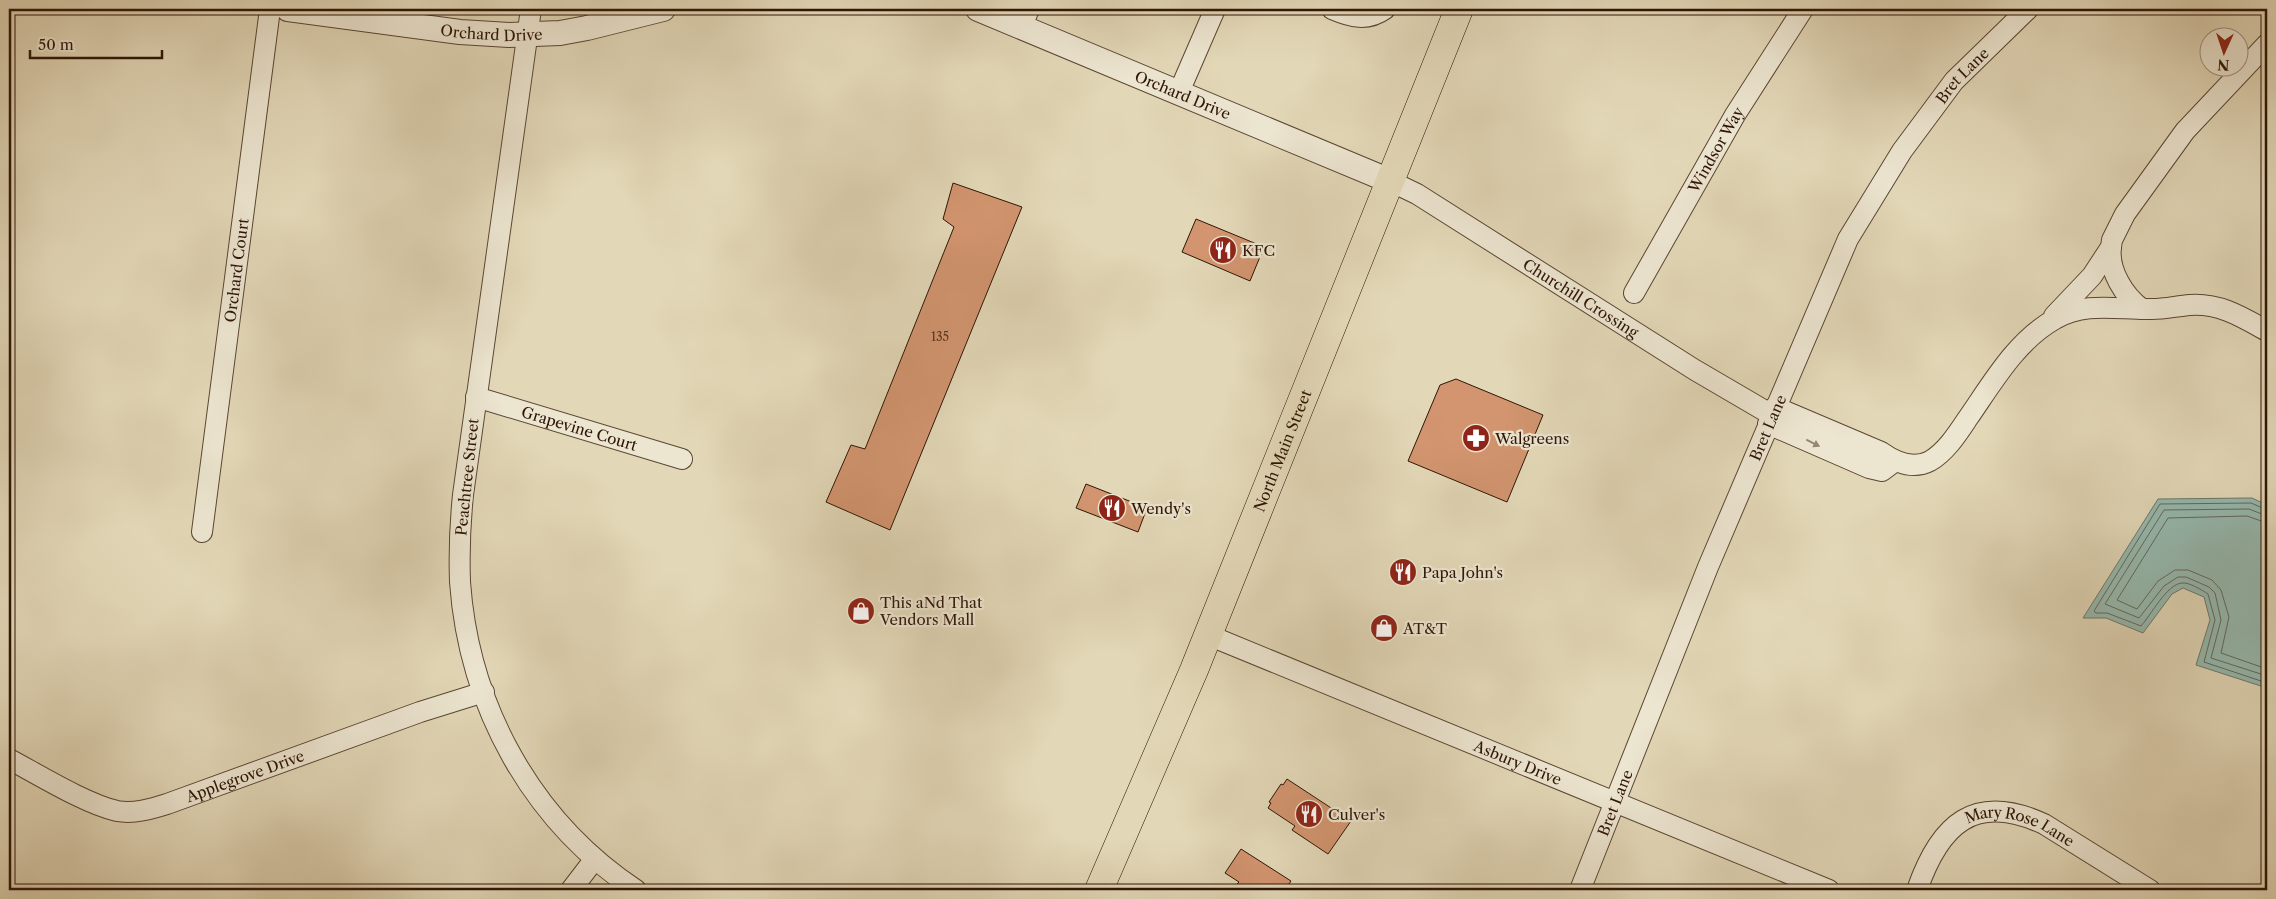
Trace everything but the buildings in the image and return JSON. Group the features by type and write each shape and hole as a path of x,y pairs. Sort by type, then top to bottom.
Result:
{"main road":[{"name":"North Main Street","path":"1099,890 1208,635 1459,9"}],"street":[{"name":"Orchard Court","path":"202,532 270,9"},
{"name":"Orchard Drive","path":"288,9 460,32 527,35 587,28 663,9"},
{"name":"Peachtree Street","path":"531,9 463,495 459,554 464,613 470,643 484,692 499,729 526,780 559,825 594,860 636,890"},
{"name":"Orchard Drive","path":"978,9 1025,17 1178,92 1390,180"},
{"path":"1178,92 1215,9"},
{"path":"1332,9 1358,18 1369,17 1385,9"},
{"name":"Windsor Way","path":"1634,292 1735,115 1802,9"},
{"name":"Bret Lane","path":"1580,890 1708,567 1848,239 1892,167 1954,81 2017,13"},
{"path":"2142,309 2128,297 2116,274 2112,264 2112,240 2126,214 2170,150 2206,106 2267,44"},
{"name":"Churchill Crossing","path":"1390,180 1406,187 1450,214 1695,370 1868,468 1882,471 1894,462 1907,465 1926,462 1945,448 2009,360 2040,329"},
{"path":"2040,329 2081,288 2111,247"},
{"path":"2040,329 2055,318 2072,311 2090,308 2162,309 2189,305 2212,306 2238,314 2267,331"},
{"name":"Grapevine Court","path":"476,397 682,459"},
{"name":"Asbury Drive","path":"1208,635 1828,890"},
{"name":"Applegrove Drive","path":"9,759 101,806 118,811 135,812 166,804 420,712 484,692"},
{"name":"Mary Rose Lane","path":"1918,890 1931,855 1949,831 1968,817 1984,812 2000,811 2028,816 2044,824 2139,887"},
{"path":"571,890 594,860"}],"water":[{"path":"2252,498 2267,505 2267,688 2196,665 2210,620 2204,597 2183,588 2172,594 2143,633 2106,618 2083,618 2158,499"}],"place":[{"name":"KFC","path":"1223,250"},
{"name":"Walgreens","path":"1476,438"},
{"name":"Wendy's","path":"1112,508"},
{"name":"Papa John's","path":"1403,572"},
{"name":"This aNd That Vendors Mall","path":"861,611"},
{"name":"AT&T","path":"1384,628"},
{"name":"Culver's","path":"1309,814"}]}
